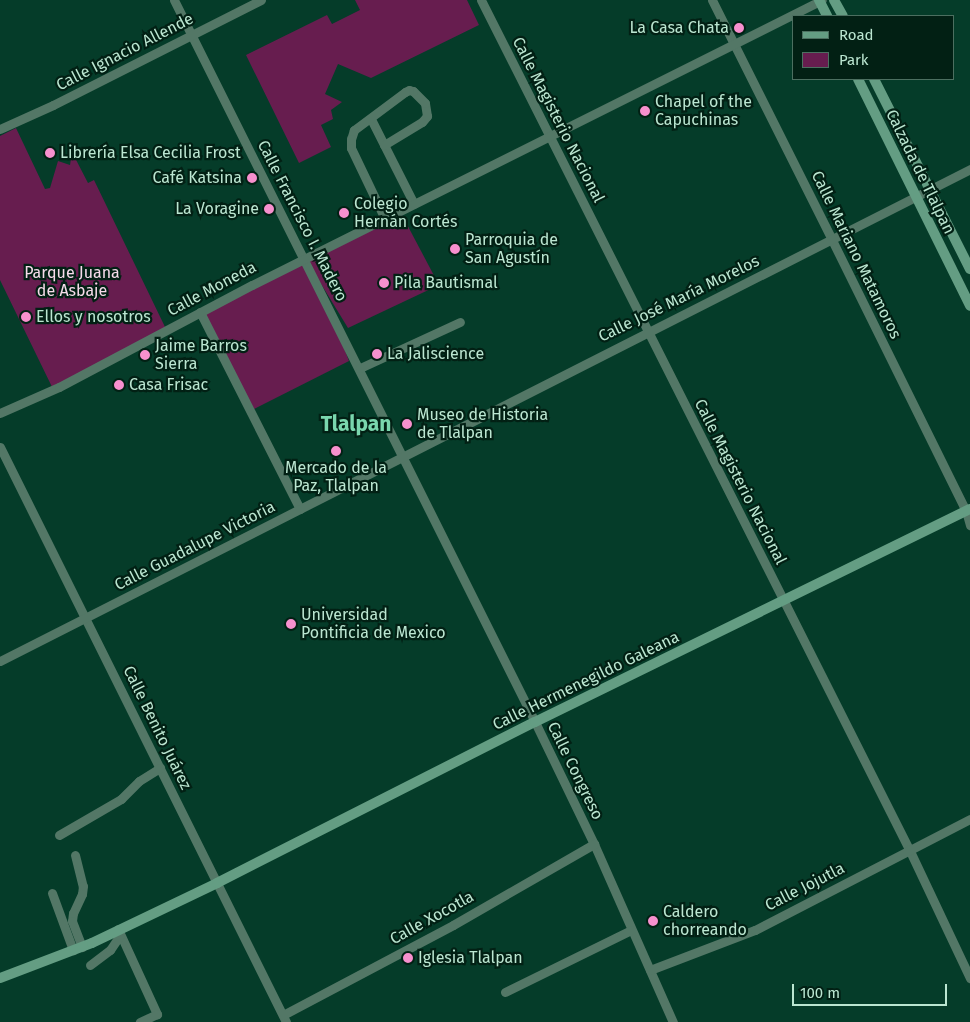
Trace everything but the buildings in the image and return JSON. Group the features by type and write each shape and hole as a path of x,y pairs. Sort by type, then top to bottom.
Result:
{"street":[{"name":"Calle Francisco I. Madero","path":"174,0 360,368 402,456"},
{"name":"Calle Ignacio Allende","path":"0,129 53,105 262,0"},
{"name":"Calle Magisterio Nacional","path":"481,0 909,849 970,978"},
{"name":"Calle Mariano Matamoros","path":"712,0 736,44 968,510 970,524"},
{"name":"Calle Moneda","path":"0,414 59,387 200,312 736,44 820,0"},
{"path":"820,0 827,15"},
{"path":"834,0 842,15"},
{"name":"Calzada de Tlalpan","path":"858,80 970,306"},
{"name":"Calzada de Tlalpan","path":"875,80 970,269"},
{"path":"384,145 422,122 427,116 425,103 409,90 354,130 351,138 351,148 385,219"},
{"path":"371,119 414,204"},
{"name":"Calle José María Morelos","path":"402,456 970,170"},
{"path":"200,312 300,509"},
{"path":"360,368 460,322"},
{"name":"Calle Benito Juárez","path":"0,447 284,1019"},
{"name":"Calle Guadalupe Victoria","path":"0,661 402,456"},
{"name":"Calle Congreso","path":"402,456 594,844 673,1022"},
{"name":"Calle Hermenegildo Galeana","path":"0,978 119,932 535,722 968,510"},
{"path":"59,835 121,799 139,782 160,768"},
{"name":"Calle Jojutla","path":"650,970 755,930 970,819"},
{"name":"Calle Xocotla","path":"284,1019 594,844"},
{"path":"75,855 83,886 82,894 72,914 77,948"},
{"path":"52,893 77,948"},
{"path":"505,992 631,930"},
{"path":"90,965 110,950 119,932"},
{"path":"119,932 157,1014 140,1022"}],"green space":[{"path":"355,0 467,0 479,25 371,78 338,64 325,94 342,102 331,110 333,119 321,125 331,147 299,163 246,55 327,15 332,24 360,10"},
{"name":"Parque Juana de Asbaje","path":"16,128 45,189 50,188 58,161 70,165 72,152 88,183 94,180 166,329 53,389 0,280 0,136"},
{"path":"402,215 439,285 348,328 307,261"},
{"path":"305,262 331,314 349,361 254,409 201,313"}],"place":[{"name":"La Casa Chata","path":"739,28"},
{"name":"Chapel of the Capuchinas","path":"645,111"},
{"name":"Librería Elsa Cecilia Frost","path":"50,153"},
{"name":"Café Katsina","path":"252,178"},
{"name":"La Voragine","path":"269,209"},
{"name":"Colegio Hernán Cortés","path":"344,213"},
{"name":"Parroquia de San Agustín","path":"455,249"},
{"name":"Pila Bautismal","path":"384,283"},
{"name":"Ellos y nosotros","path":"26,317"},
{"name":"La Jaliscience","path":"377,354"},
{"name":"Jaime Barros Sierra","path":"145,355"},
{"name":"Casa Frisac","path":"119,385"},
{"name":"Museo de Historia de Tlalpan","path":"407,424"},
{"name":"Mercado de la Paz, Tlalpan","path":"336,451"},
{"name":"Universidad Pontificia de Mexico","path":"291,624"},
{"name":"Caldero chorreando","path":"653,921"},
{"name":"Iglesia Tlalpan","path":"408,958"}],"district":[{"name":"Tlalpan","path":"356,424"}]}
